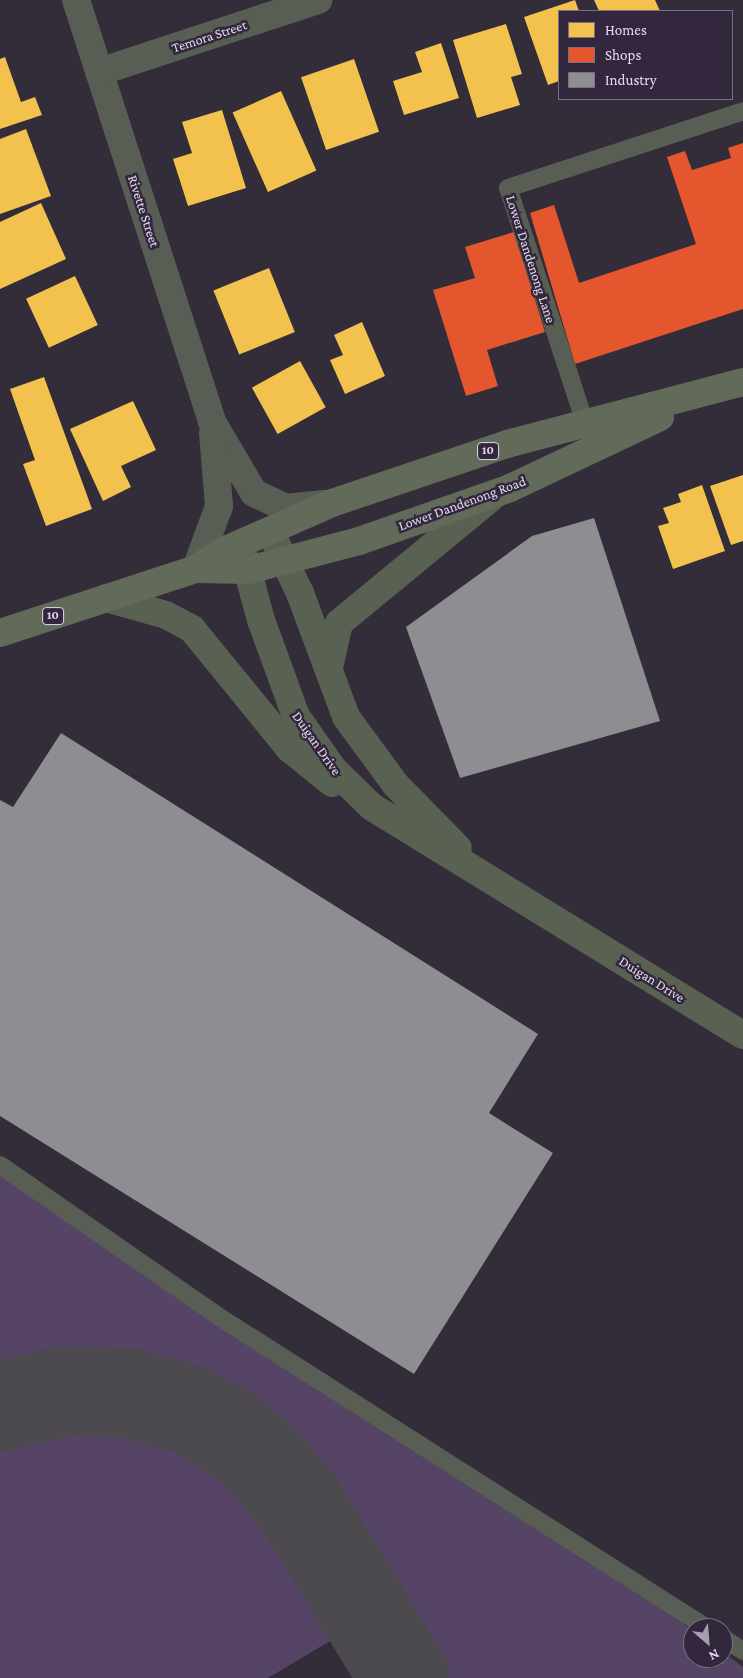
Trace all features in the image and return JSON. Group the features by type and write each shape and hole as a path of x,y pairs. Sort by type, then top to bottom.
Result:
{"highway":[{"name":"Lower Dandenong Road","path":"0,633 196,569 240,543 332,503 585,423 714,392 743,382"},
{"name":"Lower Dandenong Road","path":"196,569 248,570 359,540 498,492 714,392"}],"main road":[{"path":"329,672 339,623 498,492"},
{"name":"Duigan Drive","path":"270,531 346,717 364,747 485,876"},
{"name":"Duigan Drive","path":"240,543 261,620 296,716 333,769 372,808 743,1035"},
{"path":"106,598 166,615 192,629 290,749 326,780 372,808"}],"street":[{"name":"Rivette Street","path":"76,0 212,422 248,487 269,504 306,508 332,503"},
{"name":"Temora Street","path":"100,72 318,0"},
{"name":"Rivette Street","path":"196,569 218,506 212,422"}],"lane":[{"name":"Lower Dandenong Lane","path":"585,423 508,188 743,111"},
{"path":"0,1166 221,1318 692,1618"}],"shaded area":[{"path":"0,1175 350,1411 675,1618 683,1624 683,1668 733,1668 733,1660 743,1667 743,1678 435,1678 332,1505 280,1441 244,1412 199,1386 129,1366 55,1364 0,1379"},
{"path":"95,1421 125,1424 179,1440 234,1474 286,1533 345,1632 268,1678 0,1678 0,1439 58,1423"}],"building: Homes":[{"path":"575,0 579,10 558,10 558,81 548,85 524,17"},
{"path":"594,0 655,0 660,10 599,10"},
{"path":"506,24 522,74 511,77 520,105 477,118 453,40"},
{"path":"441,43 459,98 404,115 393,81 422,72 415,52"},
{"path":"5,57 21,102 35,97 42,115 0,129 0,59"},
{"path":"354,59 379,132 326,150 301,77"},
{"path":"281,91 316,170 268,192 233,113"},
{"path":"222,110 246,188 188,206 173,159 192,153 182,122"},
{"path":"26,129 51,196 0,214 0,139"},
{"path":"41,203 66,259 0,289 0,222"},
{"path":"269,268 295,332 239,354 213,290"},
{"path":"75,276 98,325 49,348 26,299"},
{"path":"362,322 385,376 345,394 330,360 343,355 334,335"},
{"path":"300,361 326,407 278,434 252,388"},
{"path":"44,377 92,509 46,526 23,464 35,460 10,389"},
{"path":"133,401 156,450 121,466 131,487 103,501 70,429"},
{"path":"743,475 743,541 731,545 710,486"},
{"path":"702,485 725,551 673,569 658,526 669,523 663,508 681,502 678,494"}],"building: Shops":[{"path":"743,143 743,309 575,364 530,213 554,205 579,283 696,244 667,157 685,151 692,170 731,158 728,148"},
{"path":"514,232 545,332 487,350 498,386 466,396 433,290 475,278 465,247"}],"building: Industry":[{"path":"594,518 660,721 460,778 406,627 532,536"},
{"path":"61,733 538,1034 489,1113 553,1153 414,1374 0,1116 0,800 13,807"}],"taxiway":[{"path":"0,1407 62,1391 130,1393 190,1410 228,1431 262,1459 297,1500 405,1678"}]}
